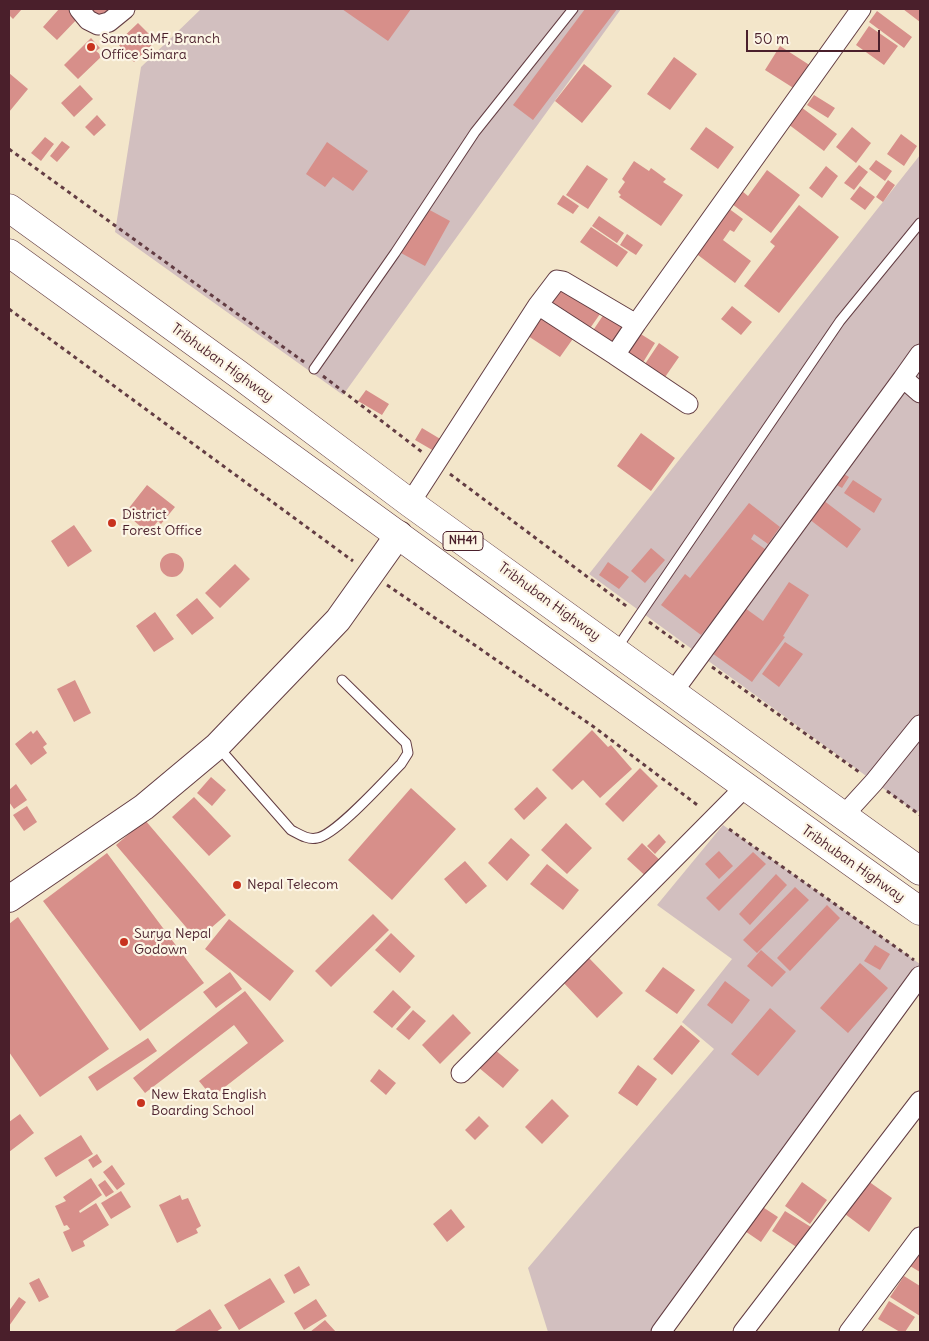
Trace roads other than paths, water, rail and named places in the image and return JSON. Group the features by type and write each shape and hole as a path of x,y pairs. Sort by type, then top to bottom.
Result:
{"highway":[{"name":"Tribhuban Highway","path":"9,208 238,374 410,503 920,871"},
{"name":"Tribhuban Highway","path":"9,253 399,534 745,787 920,911"}],"main road":[{"path":"9,899 144,807 217,746 338,620 399,534"}],"street":[{"path":"79,9 88,20 98,25 109,22 125,9"},
{"path":"615,356 861,9"},
{"path":"410,503 538,305 557,280 563,281 636,324"},
{"path":"538,305 688,404"},
{"path":"673,692 920,354"},
{"path":"902,378 920,392"},
{"path":"843,816 874,782 920,725"},
{"path":"461,1073 745,787"},
{"path":"661,1332 920,976"},
{"path":"743,1332 920,1101"},
{"path":"848,1332 920,1237"}],"lane":[{"path":"314,369 395,253 475,132 573,9"},
{"path":"615,650 840,322 920,223"},
{"path":"217,746 291,830 304,837 317,838 339,825 402,764 408,753 406,743 342,680"}],"place":[{"name":"SamataMF, Branch Office Simara","path":"91,47"},
{"name":"District Forest Office","path":"112,523"},
{"name":"Nepal Telecom","path":"237,885"},
{"name":"Surya Nepal Godown","path":"124,942"},
{"name":"New Ekata English Boarding School","path":"141,1103"}]}
